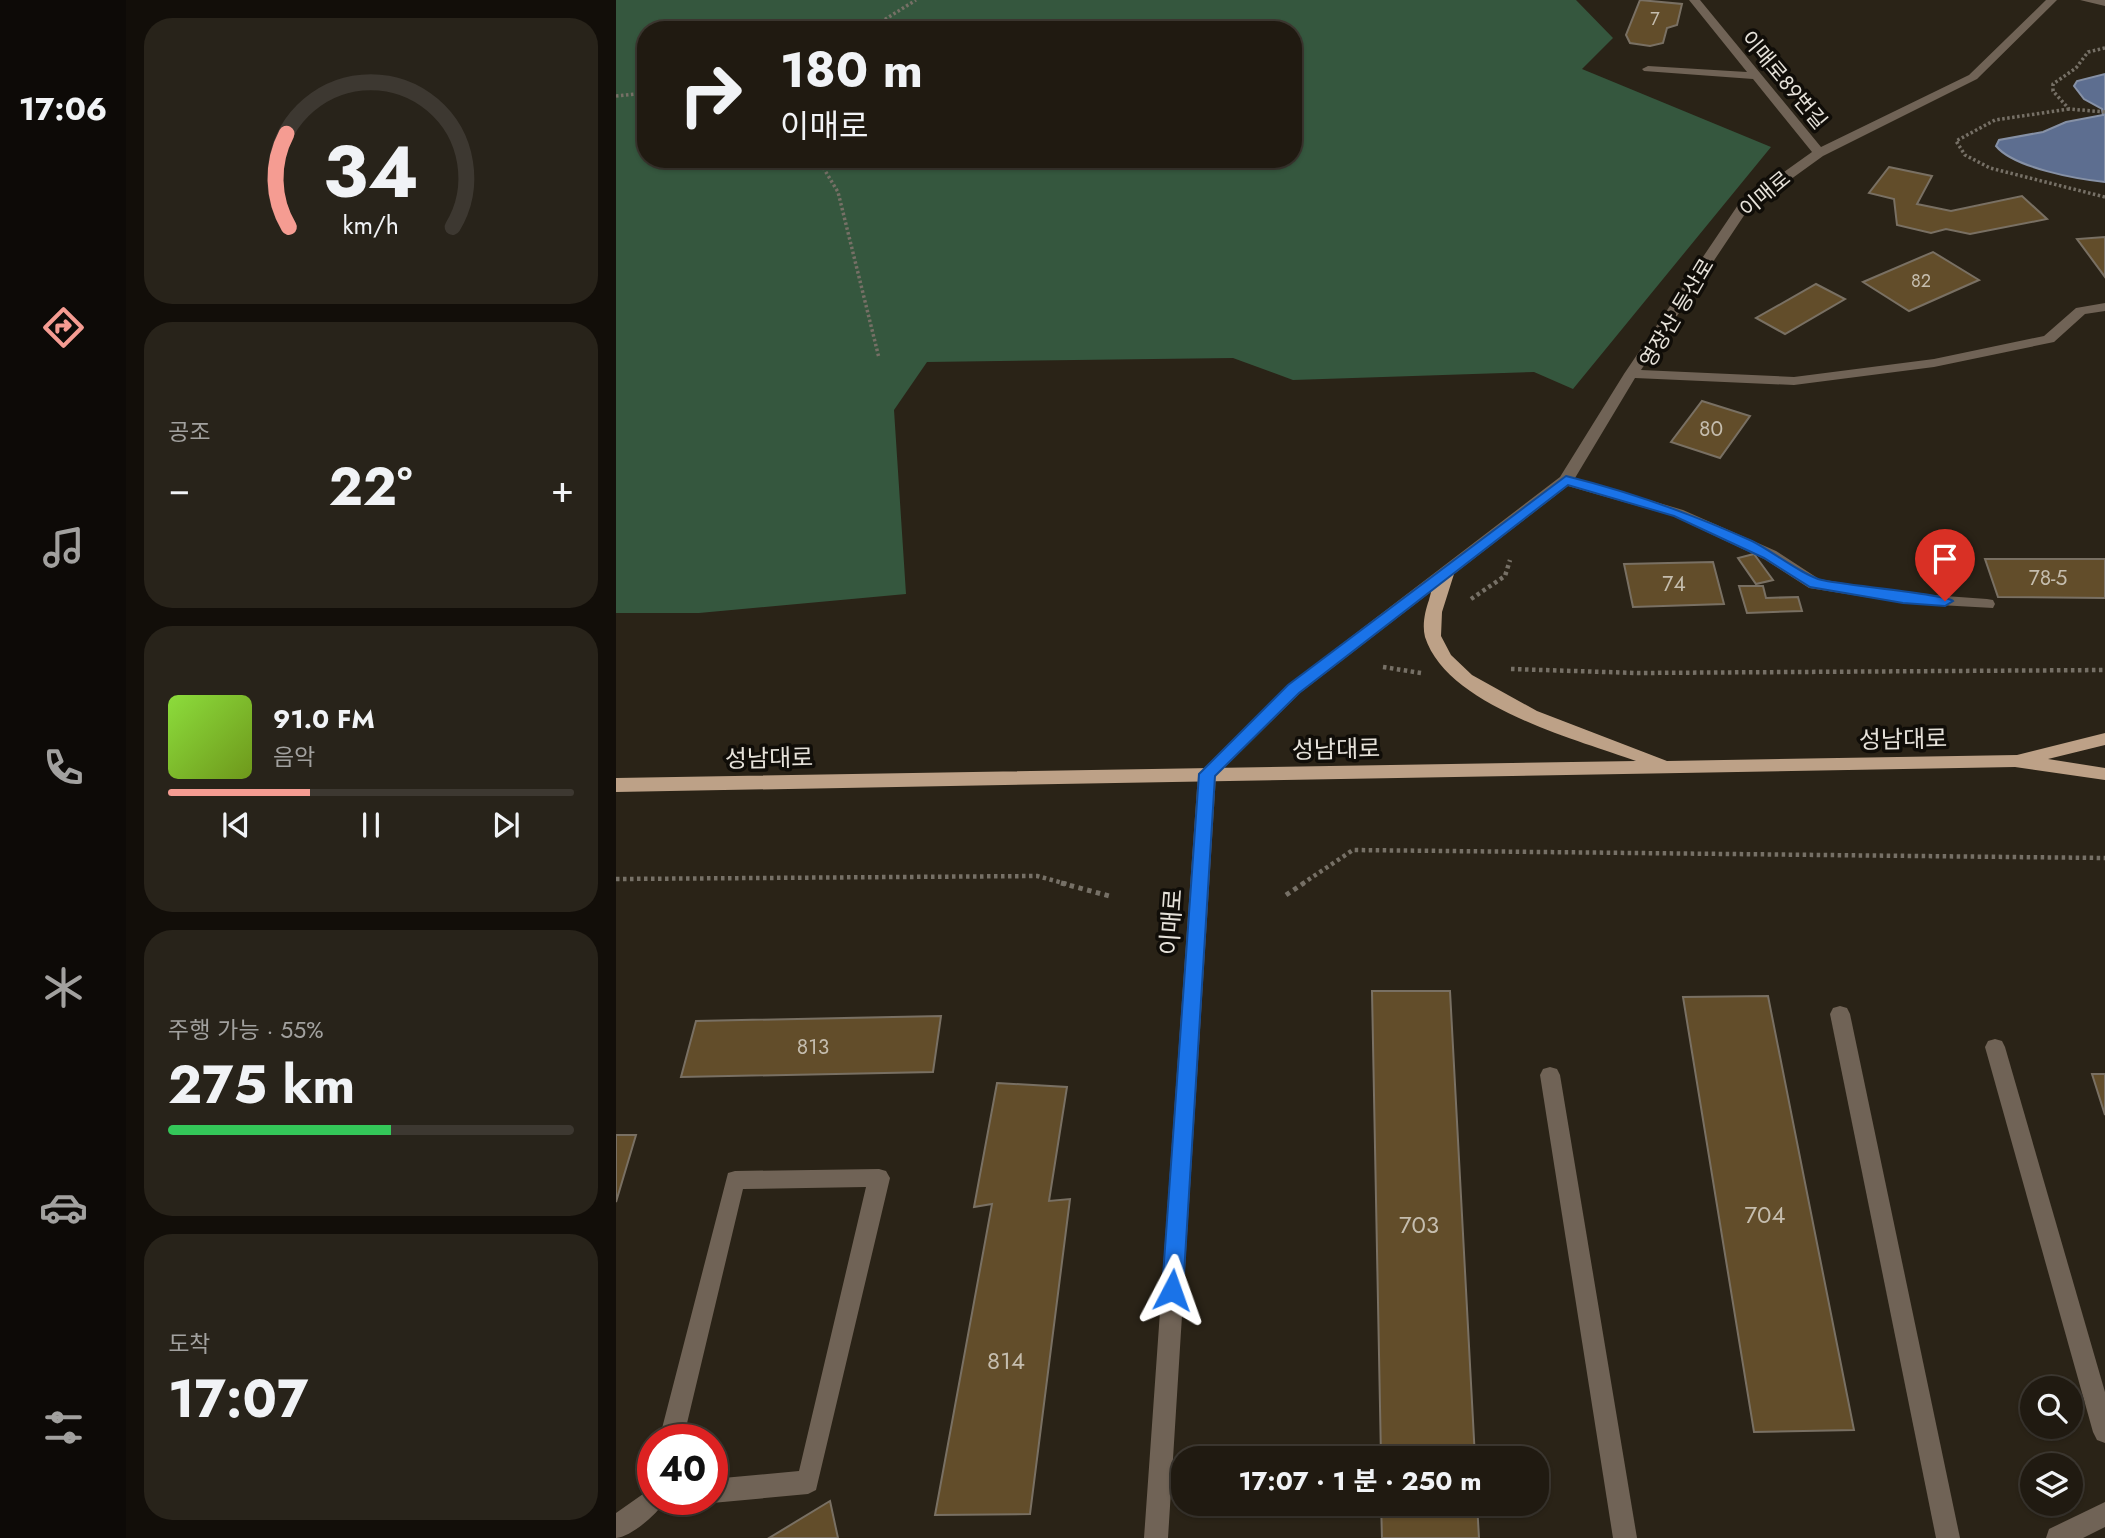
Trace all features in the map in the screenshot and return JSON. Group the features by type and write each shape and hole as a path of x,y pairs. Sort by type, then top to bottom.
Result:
{"main road":[{"path":"1446,574 1432,618 1434,639 1449,664 1479,690 1509,706 1670,767"},
{"name":"성남대로","path":"2015,761 2105,739"},
{"name":"성남대로","path":"616,785 2015,761 2105,774"}],"street":[{"name":"이매로89번길","path":"1696,0 1819,153"},
{"name":"이매로","path":"1156,1538 1207,774 1294,689 1566,480 1631,374 1742,208 1819,153 1973,77 2052,0"},
{"path":"2085,0 2105,3"},
{"path":"1647,69 1756,76"},
{"path":"1631,374 1794,381 1934,363 2049,338 2081,311 2105,307"},
{"path":"1566,480 1678,513 1769,555 1815,584 1903,598 1987,604"},
{"path":"1840,1014 1948,1538"},
{"path":"1995,1047 2105,1432"},
{"path":"1550,1076 1625,1538"},
{"path":"675,1424 735,1180 879,1178 808,1482 728,1490"},
{"path":"616,1528 637,1512"},
{"path":"2058,1538 2105,1514"}],"path":[{"path":"882,21 916,0"},
{"path":"2069,108 2053,91 2053,84 2076,68 2088,52 2105,48"},
{"path":"616,96 637,94"},
{"path":"2105,112 2069,108 2000,118 1968,131 1956,141 1965,155 1990,168 2105,197"},
{"path":"823,168 838,192 879,358"},
{"path":"1463,604 1505,576 1511,554"},
{"path":"1383,667 1428,674 1449,664"},
{"path":"1501,668 1637,673 2105,670"},
{"path":"1286,895 1353,850 2105,858"},
{"path":"616,879 1037,876 1114,897"}],"green space":[{"path":"616,0 1576,0 1613,38 1582,69 1771,147 1573,389 1534,372 1293,380 1233,358 927,362 894,410 906,594 699,613 616,613"}],"water":[{"path":"2105,74 2105,182 2031,166 2005,154 1996,146 1999,140 2043,132 2066,122 2103,115 2102,109 2084,99 2074,86 2077,81"}],"building":[{"path":"1640,0 1682,4 1677,25 1667,28 1663,43 1650,46 1630,43 1626,35"},
{"path":"1889,167 1932,176 1917,204 1951,211 2022,196 2047,219 1970,234 1946,229 1931,233 1897,225 1894,199 1869,193"},
{"path":"2105,237 2105,277 2077,239"},
{"path":"1933,252 1979,280 1909,311 1863,282"},
{"path":"1816,284 1845,299 1785,334 1756,318"},
{"path":"1702,401 1750,416 1720,458 1671,442"},
{"path":"1754,554 1773,580 1756,584 1738,558"},
{"path":"1985,559 2105,559 2105,598 1998,597"},
{"path":"1713,562 1724,604 1633,607 1624,564"},
{"path":"1739,586 1763,586 1766,598 1798,597 1802,611 1747,613"},
{"path":"1372,991 1450,991 1474,1446 1381,1446"},
{"path":"1768,996 1854,1430 1754,1432 1683,997"},
{"path":"941,1016 933,1072 681,1077 696,1021"},
{"path":"2092,1074 2105,1074 2105,1115"},
{"path":"997,1083 1067,1087 1049,1201 1070,1199 1030,1514 935,1515 992,1204 974,1207"},
{"path":"616,1135 636,1135 616,1202"},
{"path":"830,1501 838,1538 769,1538"},
{"path":"1381,1516 1478,1516 1479,1538 1382,1538"}],"route":[{"path":"1172,1290 1207,774 1294,689 1511,525 1566,480 1678,513 1769,555 1815,584 1903,598 1945,601"}]}
